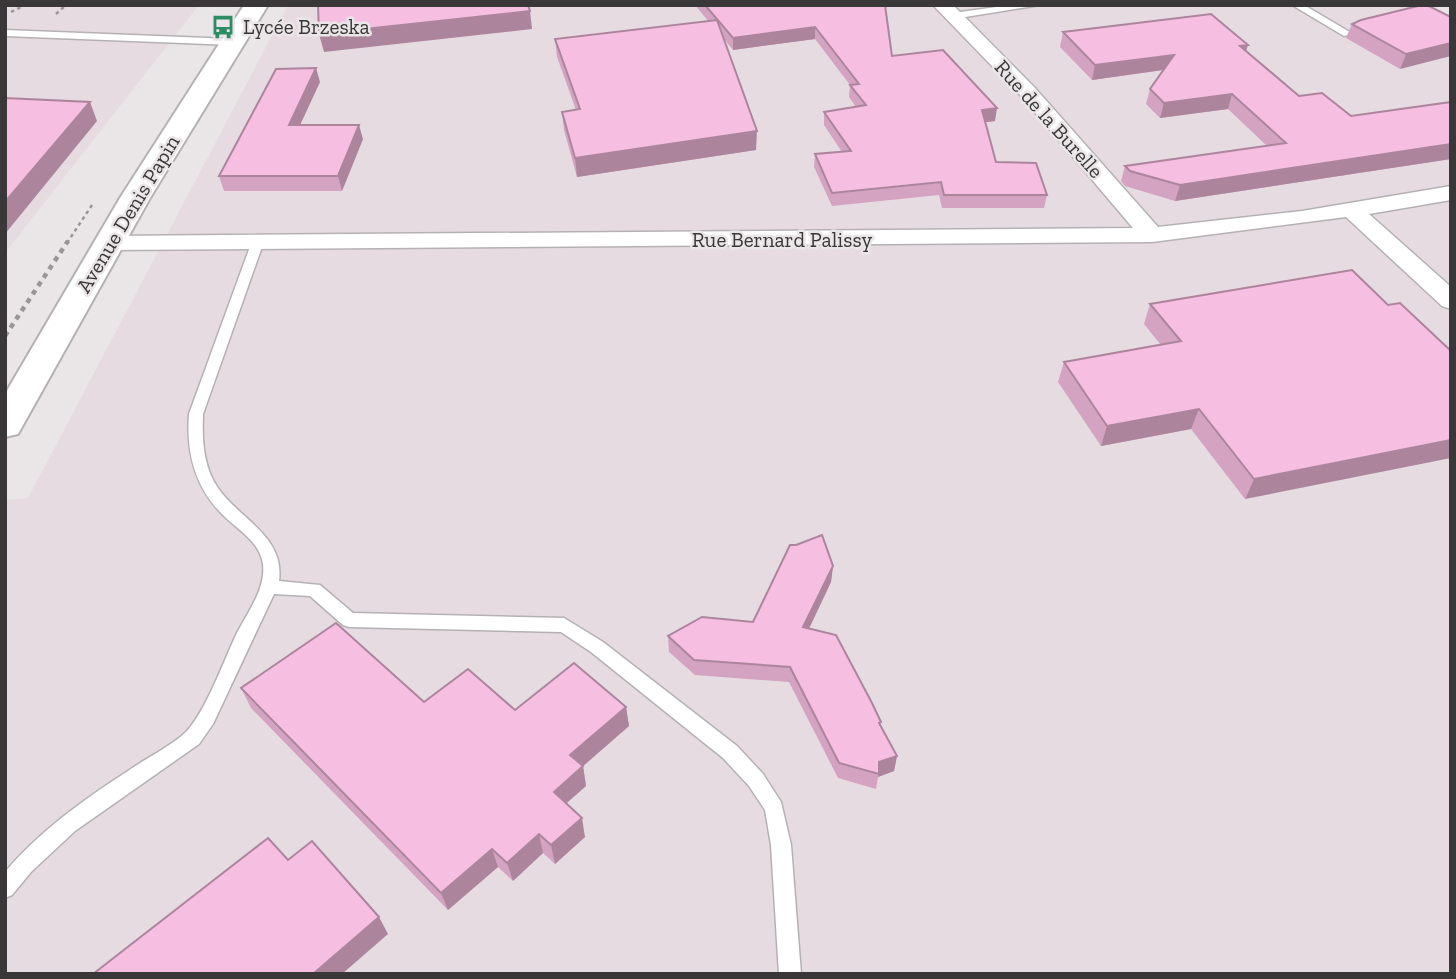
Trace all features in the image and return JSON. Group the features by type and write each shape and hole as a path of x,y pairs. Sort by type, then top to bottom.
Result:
{"main road":[{"name":"Avenue Denis Papin","path":"5,425 110,243 256,5"}],"street":[{"name":"Rue de la Burelle","path":"948,11 1028,92 1152,235"},
{"name":"Rue Bernard Palissy","path":"110,243 257,244 1152,235 1353,211 1451,193"},
{"path":"1353,211 1451,301"}],"lane":[{"path":"948,11 1035,5"},
{"path":"1297,5 1348,34"},
{"path":"5,33 233,42"},
{"path":"5,888 23,864 75,820 192,738 206,718 268,587 271,579 270,552 260,539 221,504 207,484 199,466 193,439 196,414 257,244"},
{"path":"268,587 314,590 349,621 564,625 597,647 730,752 756,780 774,808 781,845 790,974"}],"shaded area":[{"path":"5,5 199,5 5,253"},
{"path":"288,5 1414,5 1451,24 1451,974 5,974 5,500 28,498"}],"building":[{"path":"318,5 528,5 530,11 319,34"},
{"path":"705,5 885,5 892,56 943,50 997,108 982,110 996,162 1036,163 1047,195 944,195 941,182 832,193 815,154 851,151 824,112 866,105 850,85 859,84 815,27 733,38"},
{"path":"1422,5 1451,17 1451,43 1406,54 1352,24 1361,20"},
{"path":"1211,14 1248,45 1240,46 1299,96 1322,93 1351,116 1451,102 1451,144 1180,185 1130,171 1125,166 1286,143 1232,94 1164,103 1150,89 1174,55 1095,65 1063,32"},
{"path":"717,20 757,131 575,158 562,112 580,109 555,39"},
{"path":"316,68 289,125 359,125 338,176 219,176 276,69"},
{"path":"5,98 90,102 5,202"},
{"path":"1352,270 1388,305 1400,303 1451,351 1451,440 1254,479 1199,409 1107,426 1064,362 1181,341 1150,304"},
{"path":"822,535 833,566 803,627 836,635 872,703 881,722 879,723 897,756 879,762 879,774 839,763 790,667 694,660 668,636 702,617 753,622 790,545"},
{"path":"336,623 424,702 468,669 515,710 574,663 626,707 570,755 583,766 554,792 582,818 551,845 539,834 507,863 492,849 441,893 241,688"},
{"path":"268,838 288,860 312,841 379,917 313,974 93,974"}],"place":[{"name":"Lycée Brzeska","path":"223,27"}]}
